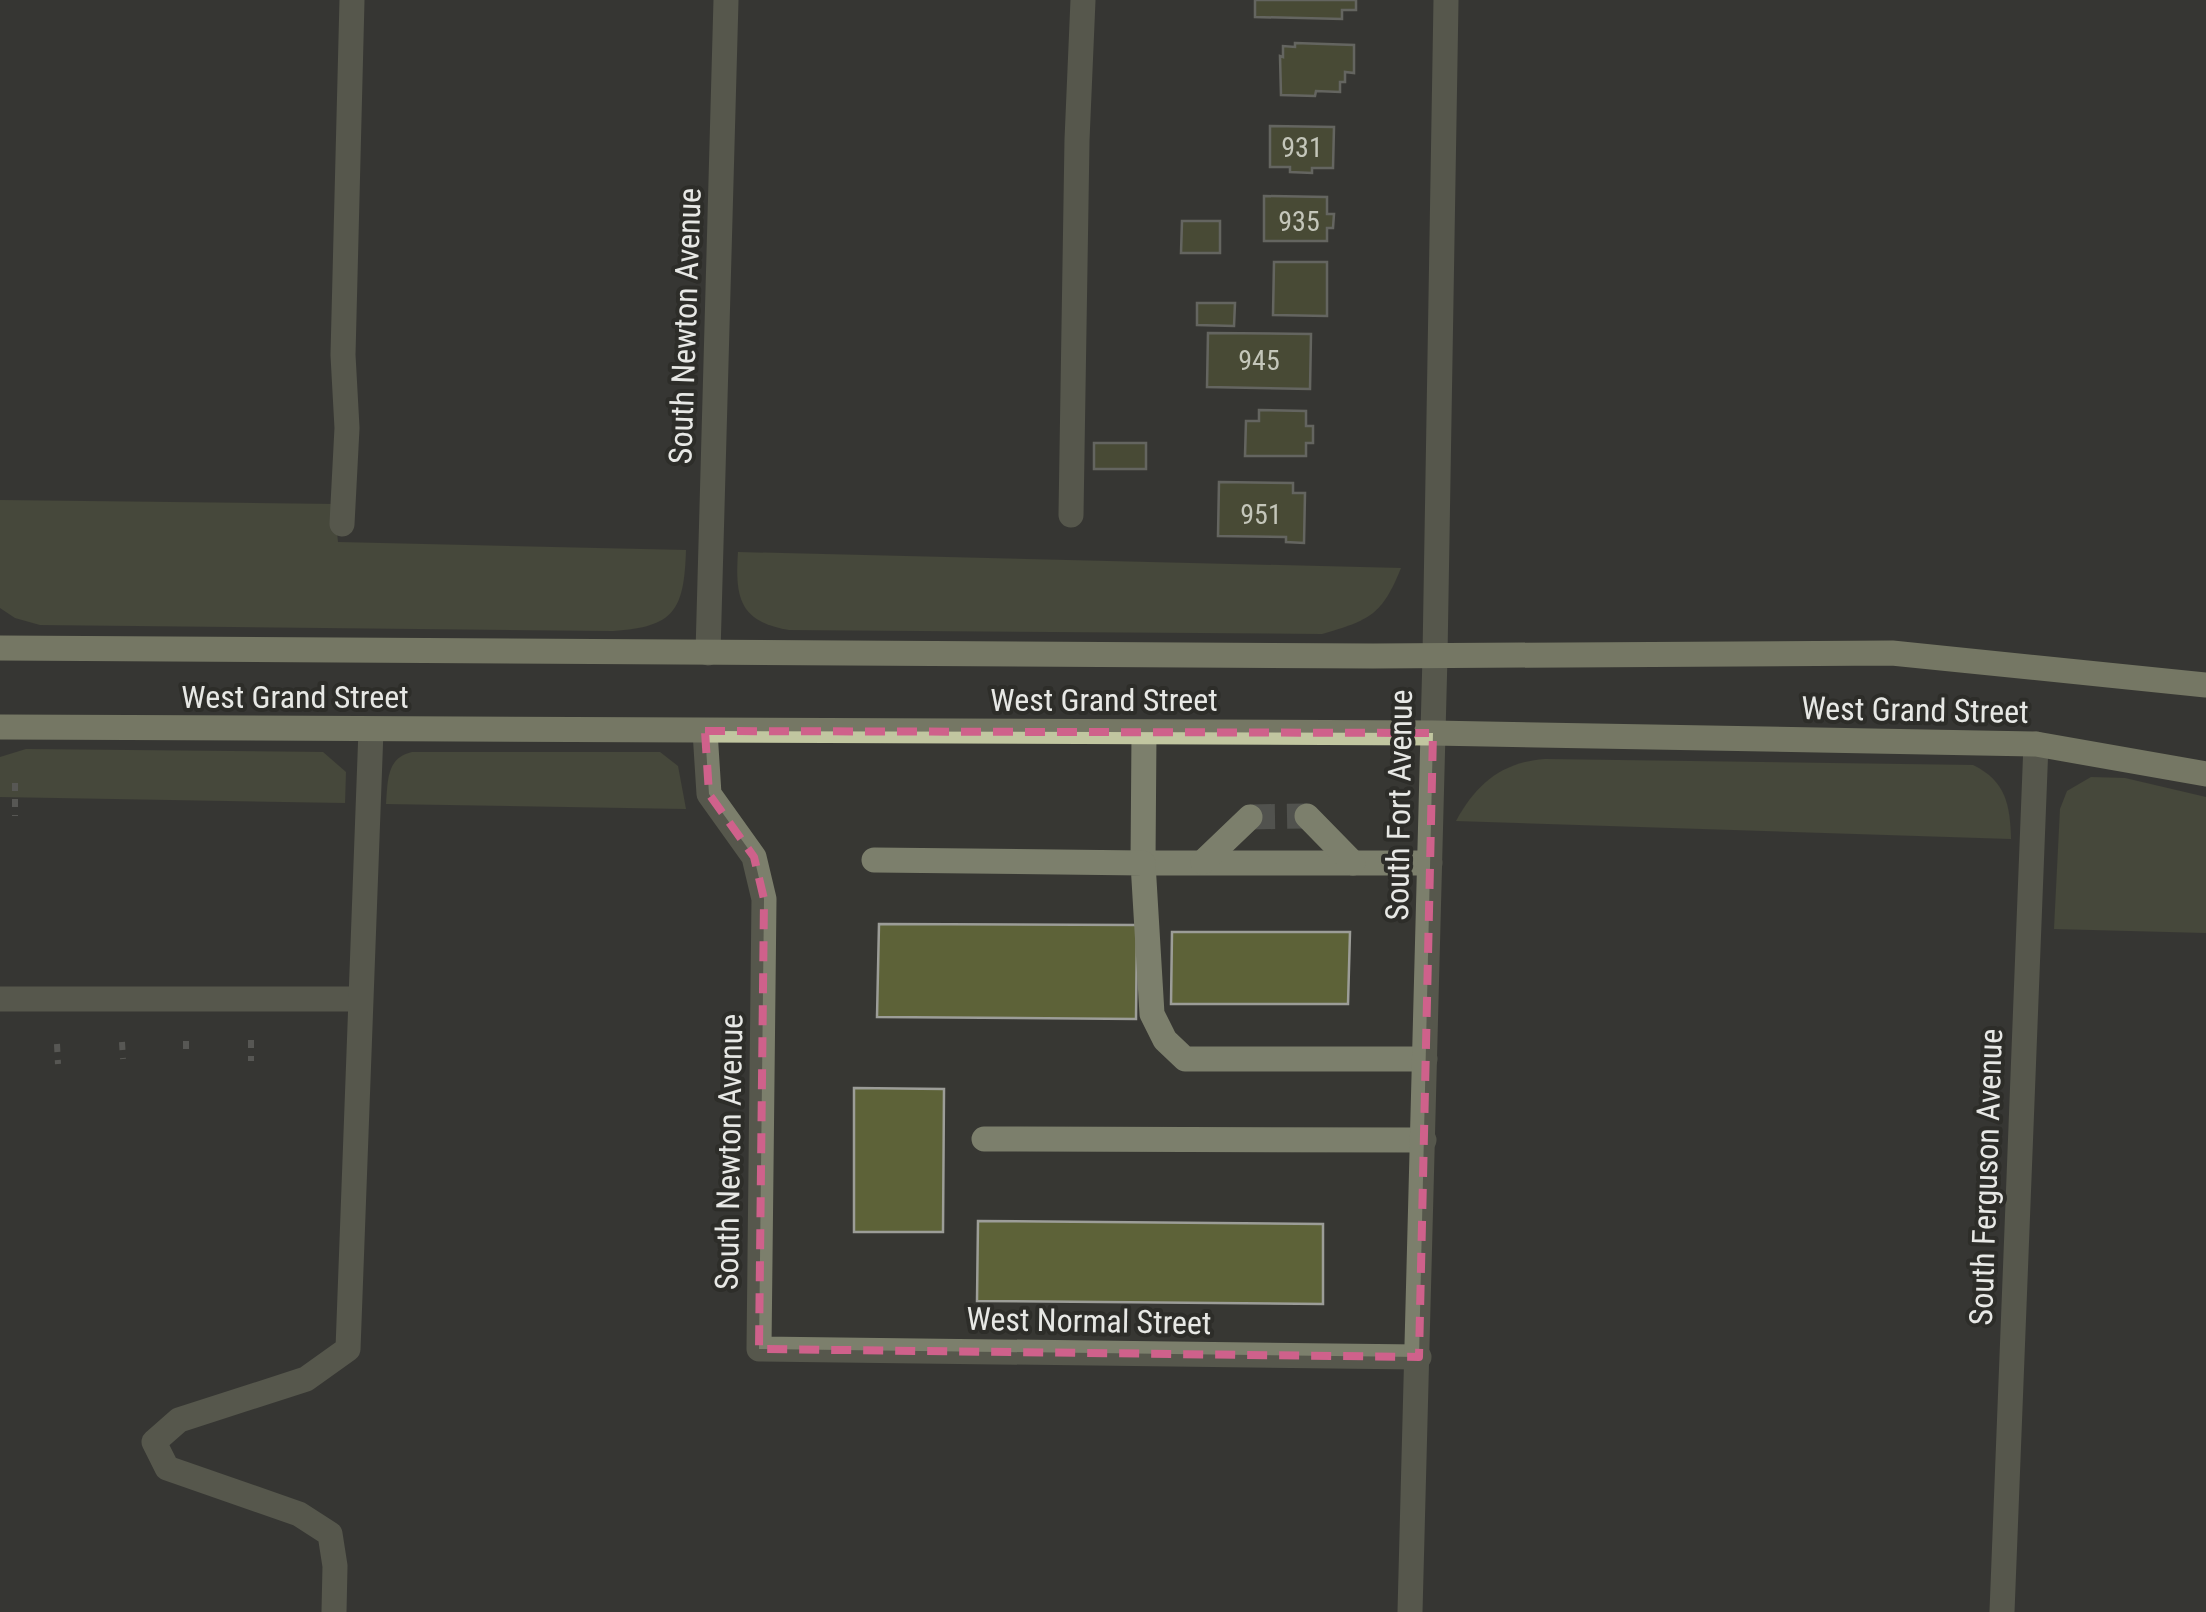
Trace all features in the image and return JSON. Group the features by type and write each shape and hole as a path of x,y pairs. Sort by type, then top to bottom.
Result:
{"main road":[{"name":"West Grand Street","path":"0,648 1434,656 1892,653 2206,685"},
{"name":"West Grand Street","path":"0,728 1433,733 2036,744 2206,774"}],"street":[{"path":"342,524 347,428 343,355 352,0"},
{"name":"South Newton Avenue","path":"708,653 726,0"},
{"path":"1071,515 1076,140 1083,0"},
{"name":"South Fort Avenue","path":"1410,1612 1424,1140 1446,0"},
{"path":"334,1612 335,1566 330,1534 298,1514 167,1468 154,1442 179,1420 306,1379 348,1349 372,730"},
{"name":"South Newton Avenue","path":"705,732 709,794 754,857 764,900 759,1350"},
{"path":"1144,733 1142,863 1152,1014 1165,1040 1185,1059 1425,1060"},
{"name":"South Ferguson Avenue","path":"2002,1612 2036,744"},
{"path":"1307,816 1353,863"},
{"path":"1203,862 1250,817"},
{"path":"874,860 1430,863"},
{"path":"0,999 360,999"},
{"path":"984,1139 1424,1140"},
{"name":"West Normal Street","path":"759,1350 1419,1357"}],"path":[{"path":"16,783 16,816"},
{"path":"251,1040 252,1060"},
{"path":"122,1042 123,1059"},
{"path":"186,1042 186,1057"},
{"path":"56,1044 58,1064"}],"highlighted area":[{"path":"705,731 1433,733 1419,1357 759,1349 764,899 754,857 709,794"}],"green space":[{"path":"0,500 334,504 338,542 686,550 685,571 672,612 650,625 613,631 40,625 15,618 0,608"},
{"path":"738,552 1401,568 1387,596 1372,613 1322,634 789,630 760,621 744,605 738,582"},
{"path":"26,749 323,752 346,772 345,803 0,797 0,757"},
{"path":"412,752 660,752 678,766 686,809 386,804 393,765"},
{"path":"1545,759 1973,765 1993,779 2004,795 2011,839 1456,821 1472,796 1492,777 1516,765"},
{"path":"2091,777 2125,778 2206,797 2206,933 2054,929 2060,809 2067,791"}],"building":[{"path":"1255,0 1356,0 1356,10 1342,10 1342,19 1255,17"},
{"path":"1295,43 1354,45 1354,73 1345,72 1340,92 1281,95 1280,56 1283,57 1283,46 1295,47"},
{"path":"1270,126 1334,127 1333,168 1312,168 1312,173 1270,167"},
{"path":"1264,196 1327,197 1327,214 1334,214 1333,228 1327,228 1327,241 1264,241"},
{"path":"1182,221 1220,221 1220,253 1181,253"},
{"path":"1274,262 1327,262 1327,316 1273,315"},
{"path":"1197,303 1235,303 1234,326 1197,325"},
{"path":"1208,333 1311,334 1310,389 1207,387"},
{"path":"1259,410 1306,411 1306,426 1313,426 1313,443 1306,443 1306,456 1245,456 1246,421 1259,421"},
{"path":"1094,443 1146,443 1146,469 1094,469"},
{"path":"1219,482 1293,483 1293,493 1305,493 1304,543 1286,542 1286,537 1218,536"},
{"path":"879,924 1137,925 1136,1019 877,1017"},
{"path":"1172,932 1350,932 1348,1004 1171,1004"},
{"path":"854,1088 944,1089 943,1232 854,1232"},
{"path":"978,1221 1323,1224 1323,1304 977,1301"}],"tunnel":[{"path":"1250,817 1307,816"}]}
